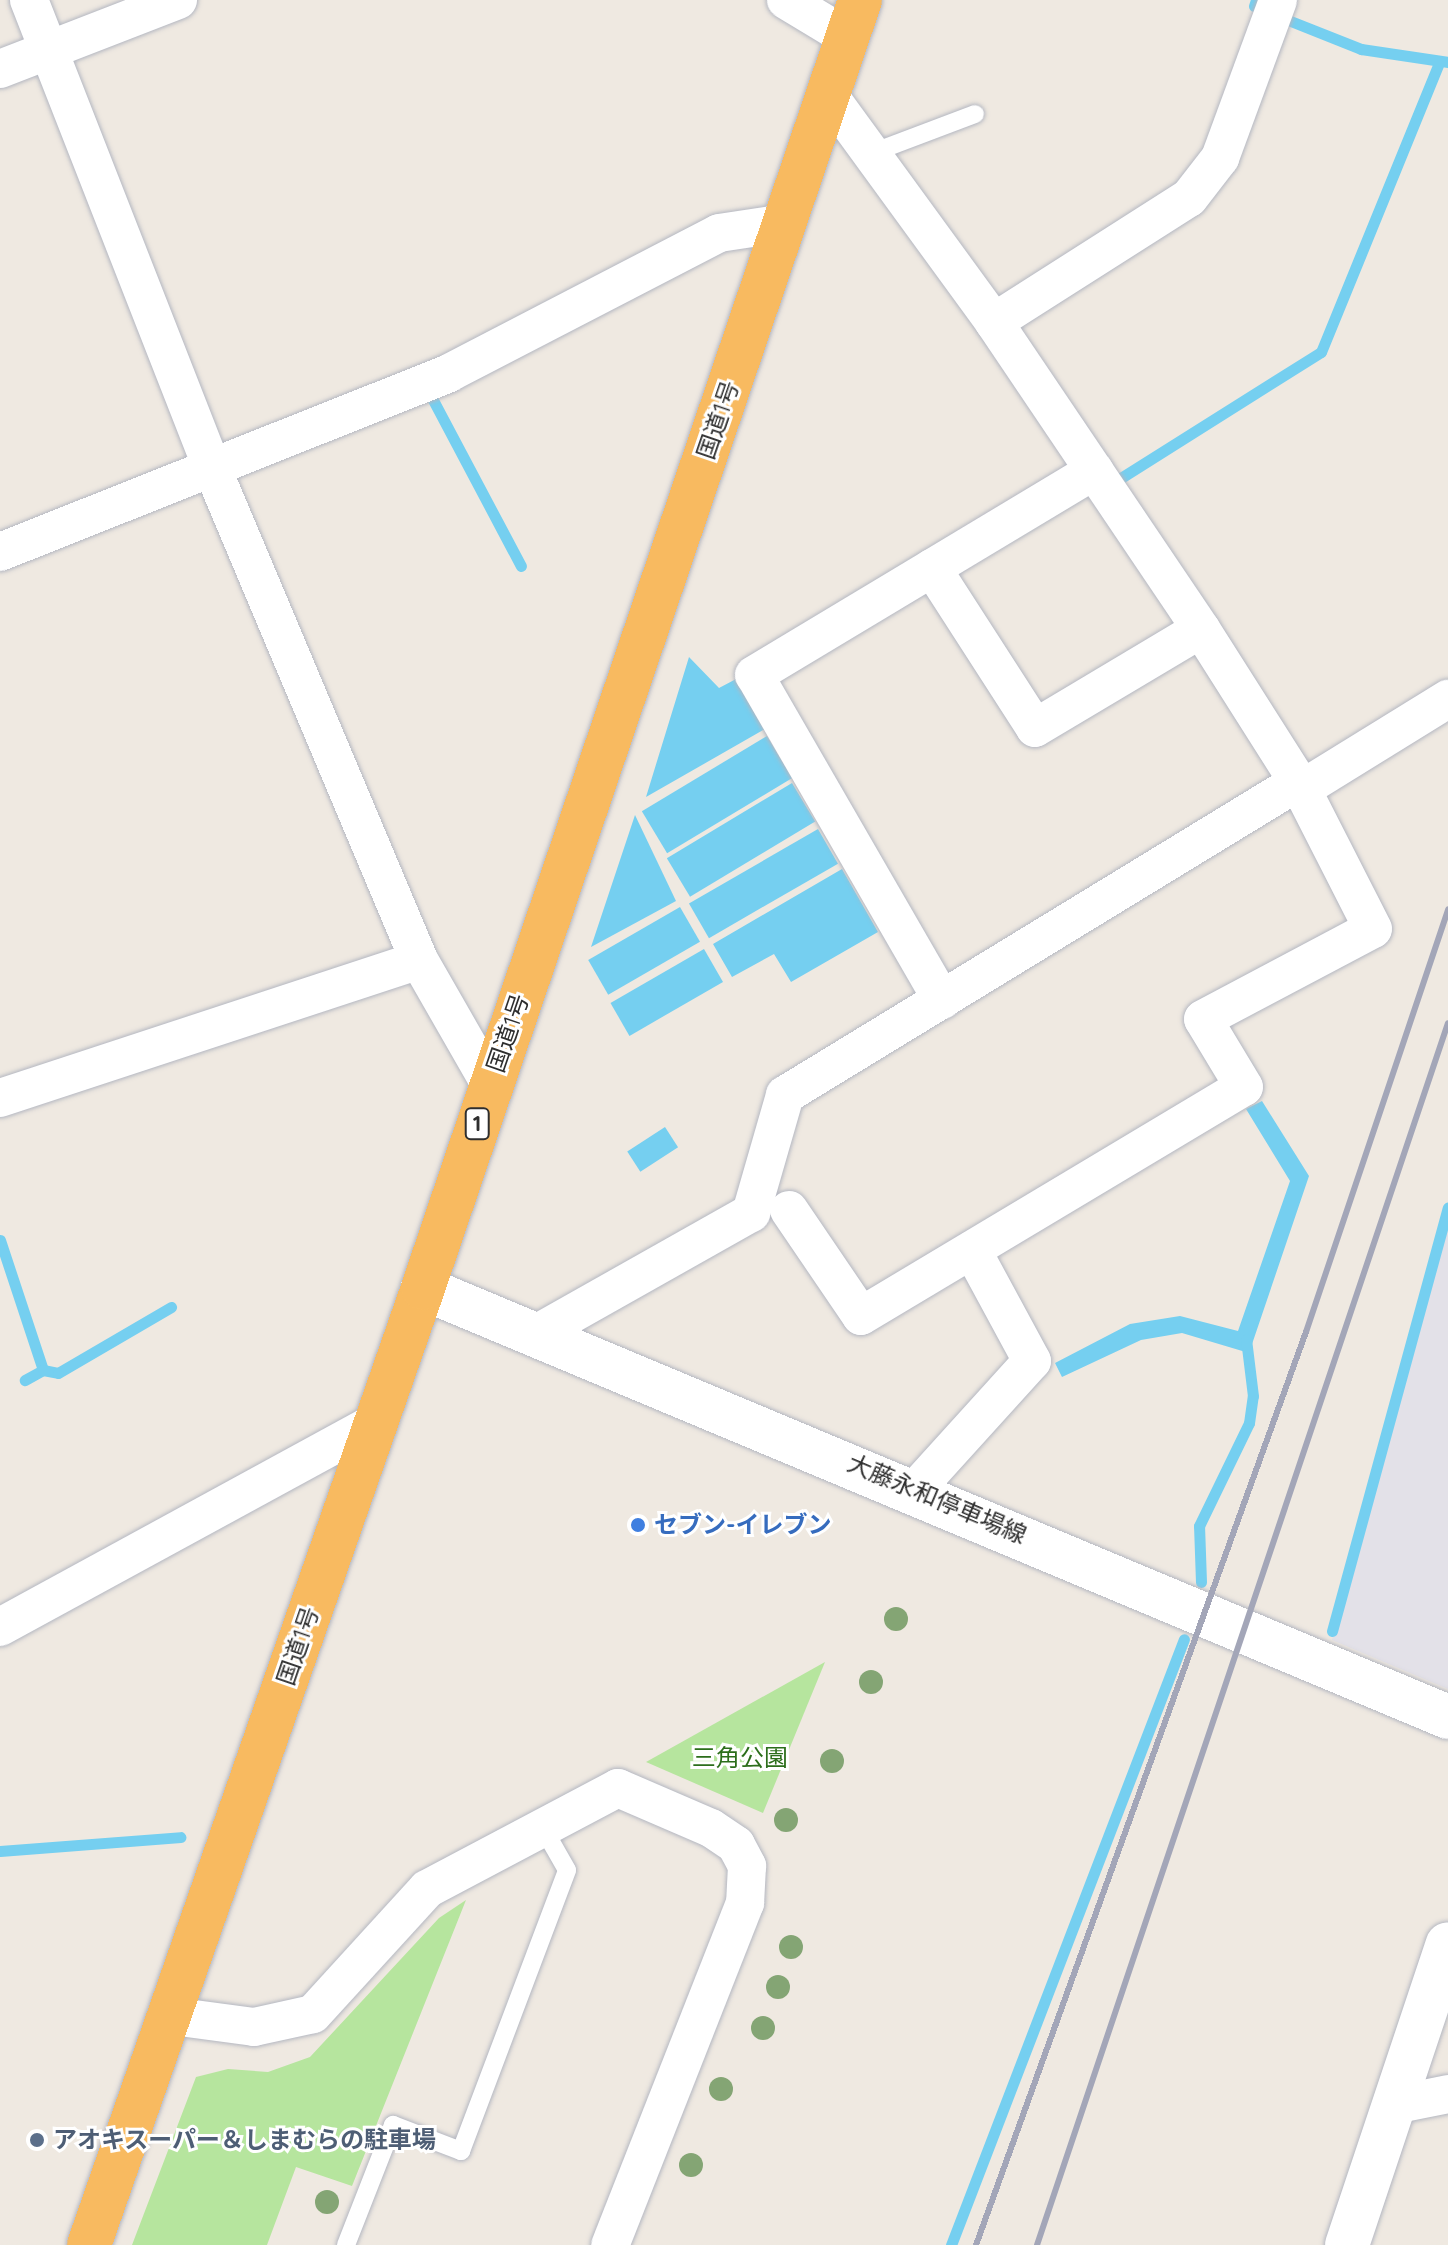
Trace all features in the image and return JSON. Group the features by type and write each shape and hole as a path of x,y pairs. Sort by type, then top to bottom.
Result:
{"highway":[{"name":"国道1号","path":"89,2245 172,2016 423,1288 853,19"}],"main road":[{"name":"大藤永和停車場線","path":"423,1288 1446,1708"},
{"path":"1347,2245 1448,1944"}],"street":[{"path":"29,0 212,468 419,960 490,1084"},
{"path":"0,69 178,0"},
{"path":"786,0 853,19"},
{"path":"994,322 1189,198 1220,158 1278,0"},
{"path":"789,1210 861,1316 1244,1087 1203,1019 1373,929 1300,786 1201,629 994,322 828,94"},
{"path":"0,552 449,373 719,233 785,223"},
{"path":"942,1000 754,675 1094,471"},
{"path":"932,568 1035,728 1201,629"},
{"path":"536,1334 751,1213 785,1095 1448,699"},
{"path":"0,1098 419,960"},
{"path":"915,1490 1032,1361 972,1250"},
{"path":"0,1627 374,1423"},
{"path":"172,2016 254,2027 313,2014 427,1889 618,1788 711,1828 736,1845 747,1866 745,1903 610,2245"},
{"path":"1394,2105 1448,2094"}],"lane":[{"path":"872,153 975,114"},
{"path":"346,2245 393,2125 461,2151 567,1870 543,1828"}],"shaded area":[{"path":"1448,1208 1448,1689 1332,1640"}],"green space":[{"name":"三角公園","path":"825,1662 763,1813 646,1762"},
{"path":"466,1900 352,2186 296,2167 267,2245 132,2245 196,2077 228,2069 268,2072 310,2057 439,1918"}],"water":[{"path":"689,657 719,688 738,678 765,729 646,797"},
{"path":"767,736 792,778 667,853 642,811"},
{"path":"792,783 815,822 690,897 667,858"},
{"path":"635,815 676,901 591,947"},
{"path":"818,829 838,864 709,938 689,904"},
{"path":"842,869 878,932 791,982 774,954 732,977 713,944"},
{"path":"680,907 700,942 608,995 588,960"},
{"path":"704,949 723,982 629,1036 610,1003"},
{"path":"1262,1101 1309,1176 1249,1353 1182,1333 1141,1340 1062,1377 1055,1363 1130,1324 1180,1316 1238,1331 1290,1181 1246,1109"},
{"path":"665,1127 678,1147 640,1172 627,1152"}],"waterway":[{"path":"1254,6 1256,0"},
{"path":"1288,20 1361,49 1448,62"},
{"path":"1116,481 1321,352 1440,61"},
{"path":"432,398 521,566"},
{"path":"1332,1631 1448,1208"},
{"path":"0,1240 43,1370 25,1380"},
{"path":"43,1370 58,1373 171,1307"},
{"path":"1201,1582 1199,1526 1249,1423 1253,1396 1246,1339"},
{"path":"951,2245 1184,1639"},
{"path":"0,1851 180,1837"}],"railway":[{"path":"976,2245 1306,1332 1448,909"},
{"path":"1037,2245 1448,1023"}],"place":[{"name":"セブン-イレブン","path":"638,1525"},
{"name":"アオキスーパー＆しまむらの駐車場","path":"37,2140"}]}
